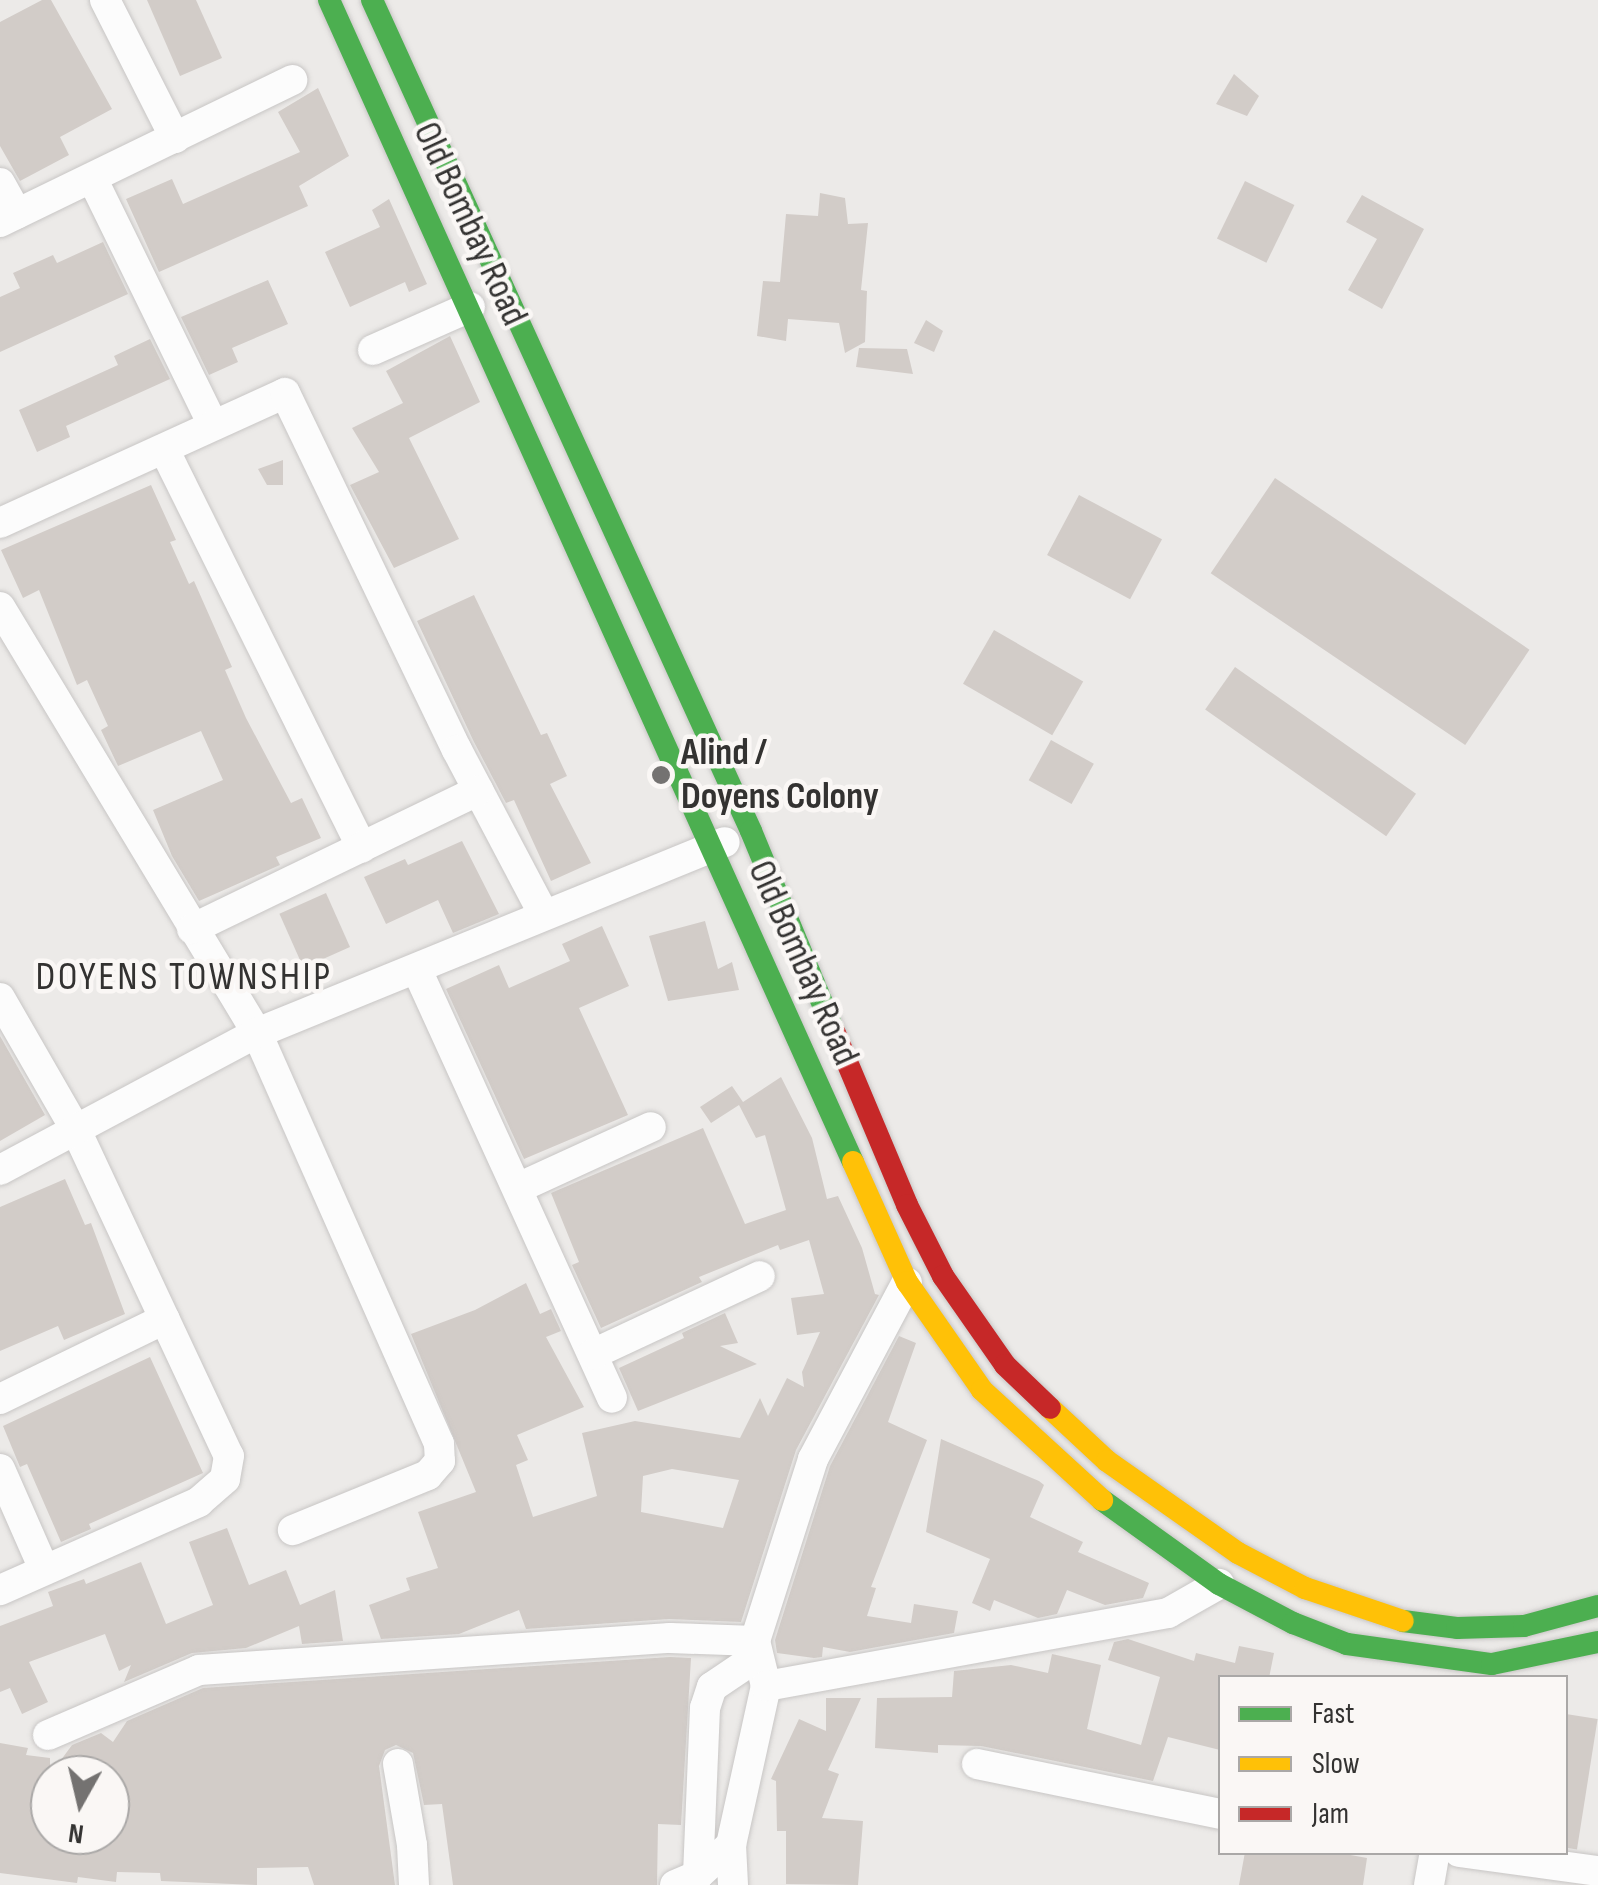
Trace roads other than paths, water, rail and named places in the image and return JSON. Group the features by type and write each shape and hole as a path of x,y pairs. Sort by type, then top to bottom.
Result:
{"main road":[{"name":"Old Bombay Road","path":"329,0 907,1282 982,1390 1086,1488 1219,1584 1293,1623 1347,1644 1451,1670 1532,1659 1598,1642"},
{"name":"Old Bombay Road","path":"372,0 751,831 907,1204 942,1276 1005,1365 1050,1412 1108,1461 1238,1552 1305,1588 1409,1623 1491,1630 1598,1606"}],"street":[{"path":"105,0 175,138"},
{"path":"0,183 9,218 292,80"},
{"path":"92,178 213,425"},
{"path":"373,350 470,306"},
{"path":"0,523 285,393 478,792 543,913"},
{"path":"164,449 362,848"},
{"path":"0,607 257,1033 439,1444 440,1461 428,1475 293,1530"},
{"path":"192,929 478,792"},
{"path":"0,1170 257,1033 751,831"},
{"path":"417,970 612,1398"},
{"path":"0,998 76,1130 229,1456 226,1479 199,1502 0,1590"},
{"path":"518,1188 651,1127"},
{"path":"592,1354 760,1276"},
{"path":"733,1885 731,1844 760,1661 813,1459 907,1282"},
{"path":"0,1399 165,1319"},
{"path":"0,1469 44,1569"},
{"path":"48,1734 181,1677 214,1668 670,1638 760,1661 1168,1613 1219,1584"},
{"path":"686,1880 705,1708 712,1687 760,1661"},
{"path":"398,1764 412,1845 414,1885"},
{"path":"977,1764 1218,1814"},
{"path":"686,1880 731,1844"},
{"path":"1428,1885 1434,1855"},
{"path":"1471,1855 1563,1876 1598,1872"}],"place":[{"name":"Alind / Doyens Colony","path":"661,775"}],"district":[{"name":"DOYENS TOWNSHIP","path":"184,977"}]}
